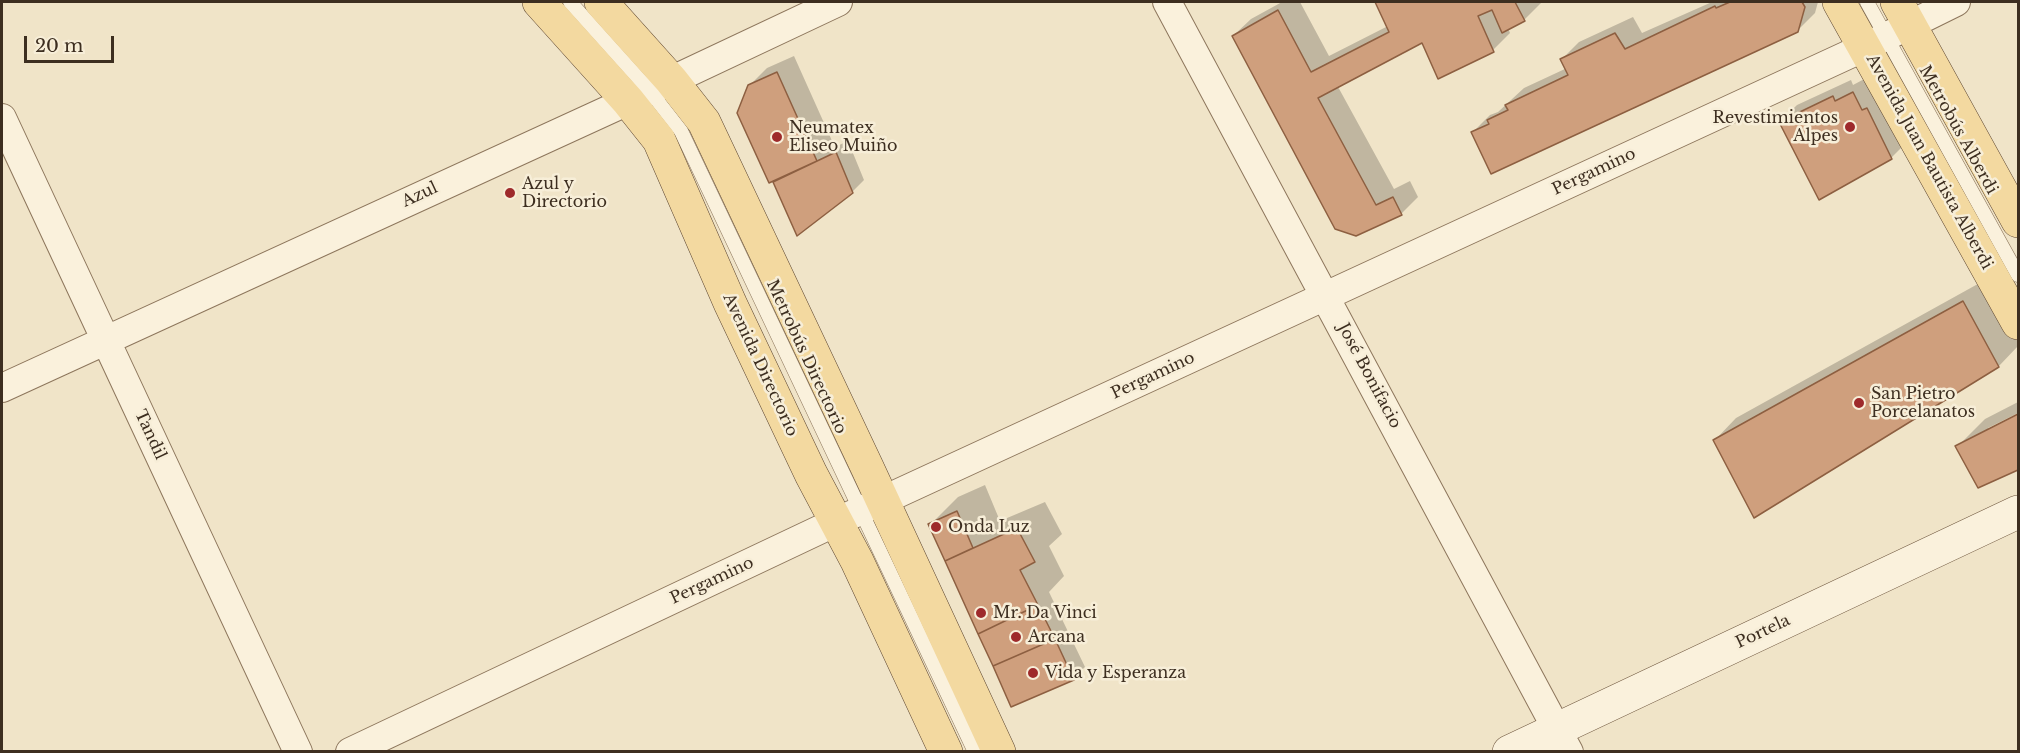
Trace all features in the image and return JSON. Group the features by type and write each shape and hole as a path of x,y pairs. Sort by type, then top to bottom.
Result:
{"main road":[{"name":"Avenida Directorio","path":"539,2 649,90 704,122 860,511 999,752"},
{"name":"Avenida Directorio","path":"601,2 649,90 659,140 730,303 811,474 860,511"},
{"name":"Avenida Juan Bautista Alberdi","path":"1839,2 1890,27 2019,221"},
{"name":"Avenida Juan Bautista Alberdi","path":"1890,27 2019,323"},
{"name":"Avenida Directorio","path":"860,511 857,561 946,752"}],"street":[{"name":"Azul","path":"2,388 838,2"},
{"name":"José Bonifacio","path":"1167,2 1563,740"},
{"name":"Pergamino","path":"350,752 1325,295 1890,27 1956,2"},
{"name":"Tandil","path":"2,118 298,752"},
{"name":"Portela","path":"1509,752 1563,740 2019,512"}],"lane":[{"path":"570,2 649,90"},
{"name":"Metrobús Alberdi","path":"1867,2 1890,27 2019,275"},
{"path":"860,511 975,752"}],"building":[{"path":"1375,2 1515,2 1525,21 1502,33 1492,10 1478,16 1494,52 1438,79 1422,43 1318,98 1376,205 1393,197 1402,215 1356,236 1335,229 1232,36 1278,10 1311,72 1389,32"},
{"path":"1730,2 1802,2 1805,7 1798,32 1491,174 1471,132 1489,124 1487,120 1508,110 1505,105 1568,75 1560,59 1615,33 1625,49 1715,6 1716,8"},
{"name":"Neumatex Eliseo Muiño","path":"777,72 817,161 769,183 737,113 748,85"},
{"path":"1853,92 1862,110 1867,108 1892,159 1819,200 1779,122 1833,96 1835,101"},
{"path":"836,152 853,193 797,236 773,182"},
{"name":"San Pietro Porcelanatos","path":"1963,301 1999,367 1754,518 1713,440"},
{"path":"2018,414 2018,470 1978,488 1955,446"},
{"path":"957,511 973,548 945,561 928,524"},
{"path":"1017,528 1035,562 1020,570 1038,605 978,634 945,561"},
{"name":"Arcana","path":"1038,605 1055,639 993,666 978,634"},
{"name":"Vida y Esperanza","path":"1055,639 1074,680 1011,707 993,666"}],"place":[{"name":"Revestimientos Alpes","path":"1850,127"},
{"name":"Neumatex Eliseo Muiño","path":"777,137"},
{"name":"Azul y Directorio","path":"510,193"},
{"name":"San Pietro Porcelanatos","path":"1859,403"},
{"name":"Onda Luz","path":"936,527"},
{"name":"Mr. Da Vinci","path":"981,613"},
{"name":"Arcana","path":"1016,637"},
{"name":"Vida y Esperanza","path":"1033,673"}]}
